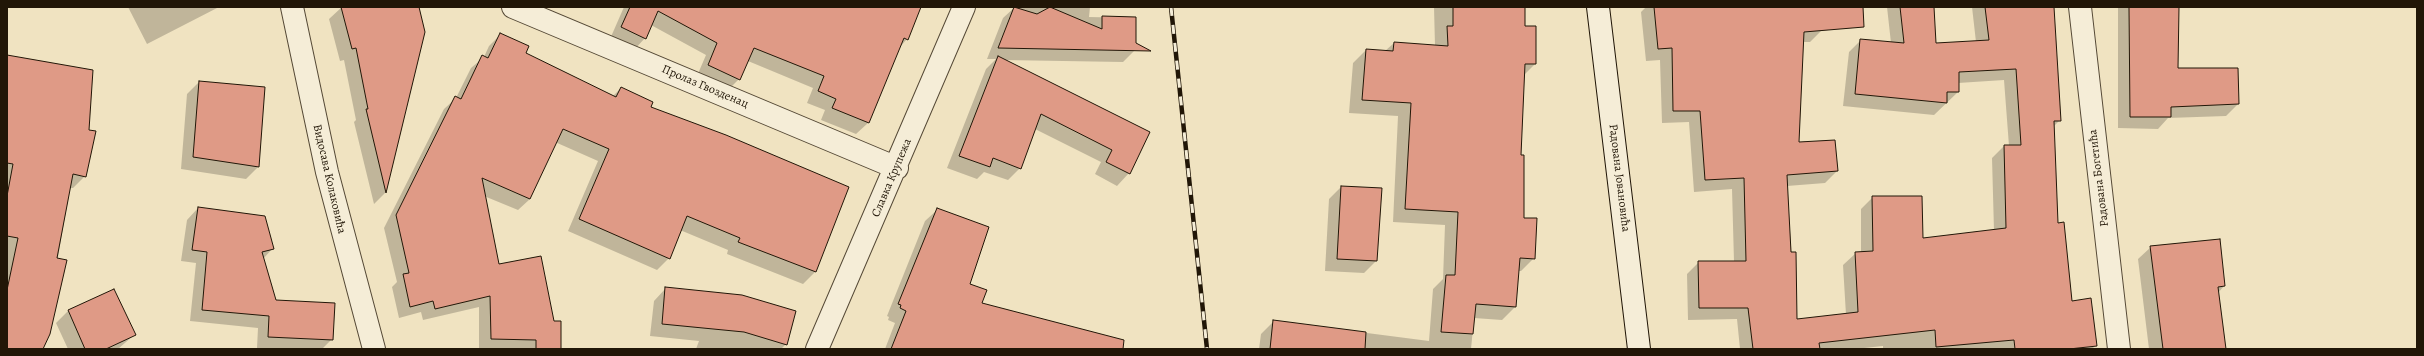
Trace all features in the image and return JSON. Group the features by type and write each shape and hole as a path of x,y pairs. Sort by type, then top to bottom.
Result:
{"street":[{"name":"Видосава Колаковића","path":"292,7 329,180 374,349"},
{"name":"Пролаз Гвозденац","path":"513,7 897,168"},
{"name":"Славка Крупежа","path":"818,349 897,168 964,7"},
{"name":"Радована Јовановића","path":"1598,7 1639,349"},
{"name":"Радована Богетића","path":"2080,7 2119,349"}],"building":[{"path":"341,7 419,7 425,32 386,193 366,109 368,109 356,48 352,49"},
{"path":"630,7 921,7 908,40 904,38 869,123 832,108 836,99 818,91 824,76 754,48 740,80 708,65 717,43 658,11 646,39 621,27"},
{"path":"1014,7 1037,14 1050,7 1102,29 1102,16 1136,17 1136,43 1151,51 998,48"},
{"path":"1453,7 1525,7 1525,26 1536,26 1536,64 1525,64 1521,155 1524,155 1524,218 1537,218 1535,259 1520,258 1516,307 1476,304 1473,334 1441,332 1446,275 1455,275 1458,212 1405,209 1411,103 1362,100 1366,49 1393,51 1394,42 1448,46 1447,26 1453,26"},
{"path":"1654,7 1863,7 1864,27 1804,32 1799,142 1835,140 1838,171 1787,175 1791,252 1796,252 1797,319 1858,312 1855,252 1873,251 1872,196 1922,196 1923,238 2006,228 2004,145 2021,145 2016,69 1959,72 1959,92 1947,92 1947,103 1855,94 1860,39 1904,43 1900,7 1934,7 1936,43 1989,40 1985,7 2054,7 2061,121 2054,121 2058,223 2064,222 2072,301 2091,298 2097,346 2069,349 2015,349 2014,340 1936,347 1935,330 1819,343 1820,349 1753,349 1748,308 1699,308 1698,261 1746,261 1744,178 1705,180 1700,111 1673,111 1672,48 1658,49"},
{"path":"2129,7 2179,7 2178,68 2238,68 2239,104 2171,107 2171,117 2130,117"},
{"path":"500,33 529,46 526,53 616,97 621,87 653,102 651,107 726,135 849,187 816,272 738,242 740,238 687,216 670,259 579,219 609,149 563,129 530,199 482,178 499,264 541,256 554,321 561,321 561,349 536,349 536,340 491,339 490,296 435,309 433,301 410,307 403,274 409,273 396,215 455,96 461,99 482,55 488,58"},
{"path":"7,55 93,70 89,130 96,131 86,177 73,174 57,258 67,260 50,334 43,349 7,349 7,290 18,238 7,236 7,196 13,164 7,163"},
{"path":"998,56 1150,132 1130,174 1106,162 1112,150 1041,114 1021,169 993,158 990,167 959,156"},
{"path":"199,81 265,87 259,167 193,157"},
{"path":"1341,186 1382,188 1377,261 1337,259"},
{"path":"198,207 265,216 274,249 262,252 276,300 335,303 333,340 268,337 269,316 202,310 207,252 192,250"},
{"path":"937,208 989,227 970,284 987,290 982,303 1124,340 1123,349 891,349 906,311 900,308 901,305 898,304"},
{"path":"2220,239 2225,286 2218,287 2226,349 2163,349 2150,246"},
{"path":"665,287 742,295 796,311 787,345 744,332 662,324"},
{"path":"114,289 136,335 106,349 85,349 68,310"},
{"path":"1273,320 1366,332 1365,349 1270,349"}],"railway":[{"path":"1171,7 1207,349"}]}
